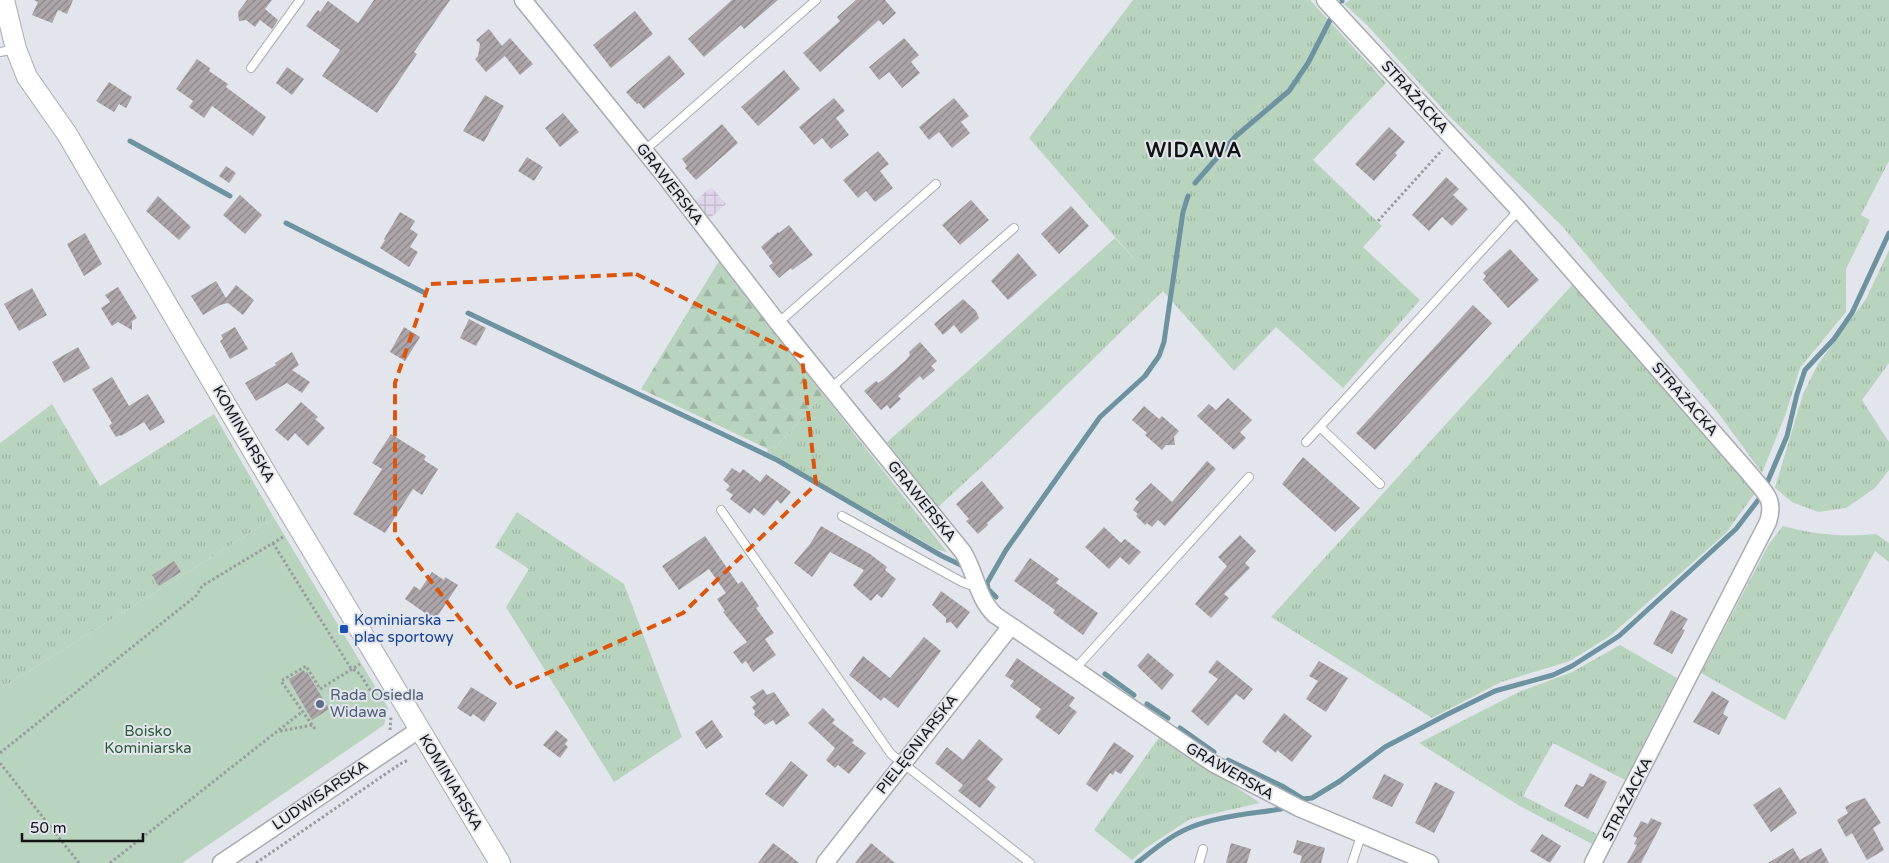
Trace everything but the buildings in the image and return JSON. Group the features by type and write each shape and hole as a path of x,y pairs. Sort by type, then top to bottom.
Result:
{"street":[{"name":"KOMINIARSKA","path":"4,0 8,50 66,134 500,863"},
{"name":"GRAWERSKA","path":"522,0 644,150 778,324 963,552 970,563 982,598 989,609 1011,626 1214,764 1299,808 1430,863"},
{"name":"STRAŻACKA","path":"1325,0 1519,210 1750,473 1767,495 1772,506 1768,522 1593,863"},
{"name":"PIELĘGNIARSKA","path":"825,863 1011,626"},
{"name":"LUDWISARSKA","path":"221,863 420,729"}],"lane":[{"path":"251,68 300,0"},
{"path":"644,150 816,0"},
{"path":"778,324 936,184"},
{"path":"1306,442 1519,210"},
{"path":"831,388 1014,228"},
{"path":"1320,427 1380,484"},
{"path":"1075,669 1249,477"},
{"path":"721,510 891,754 1030,863"},
{"path":"842,516 962,582 978,585"},
{"path":"1352,863 1362,833"},
{"path":"1199,863 1203,849"}],"path":[{"path":"1378,221 1452,138"},
{"path":"0,753 197,595 202,586 273,543 353,669 360,674 372,693"},
{"path":"280,731 314,727 281,681 306,666 320,689 364,662"},
{"path":"110,863 303,711"},
{"path":"391,715 389,724 393,737"},
{"path":"256,863 408,760"},
{"path":"0,763 79,863"}],"highlighted area":[{"path":"636,274 802,357 816,484 683,613 514,688 395,535 395,383 429,284"}],"shaded area":[{"path":"711,187 726,204 708,220 694,202"}],"green space":[{"path":"1133,0 1310,0 1386,83 1313,160 1382,226 1363,247 1420,300 1343,388 1276,327 1234,371 1163,291 1001,449 937,508 887,442 1115,238 1137,262 1029,138"},
{"path":"1350,0 1889,0 1889,161 1861,215 1870,220 1846,269 1846,312 1800,368 1785,416 1762,473 1719,414 1563,227 1449,116 1367,25 1344,4"},
{"path":"1889,250 1889,363 1862,400 1889,442 1889,470 1875,488 1846,508 1818,512 1792,502 1775,488 1803,394 1818,364 1866,299"},
{"path":"719,261 823,394 777,446 768,449 641,389"},
{"path":"1573,284 1755,493 1726,533 1610,636 1570,661 1501,682 1432,718 1271,617"},
{"path":"823,394 947,552 938,550 767,452 768,449 777,446"},
{"path":"52,404 100,486 214,414 274,518 0,689 0,443"},
{"path":"517,512 624,584 682,737 614,782 506,607 529,569 495,547"},
{"name":"Boisko Kominiarska","path":"274,518 388,708 384,725 182,863 0,863 0,689"},
{"path":"1783,526 1830,534 1876,534 1889,543 1889,562 1875,551 1785,720 1701,673 1769,544"},
{"path":"1620,645 1677,678 1625,780 1553,743 1523,796 1597,834 1592,844 1518,805 1419,743 1521,691 1572,672"},
{"path":"1160,736 1260,803 1190,819 1146,848 1132,860 1094,830"}],"waterway":[{"path":"1195,183 1236,136 1289,91 1308,63 1330,20"},
{"path":"130,141 230,196"},
{"path":"996,597 988,589 987,583 1006,550 1100,417 1145,376 1159,356 1164,342 1183,212 1188,196"},
{"path":"286,223 425,293"},
{"path":"1767,483 1787,436 1805,370 1834,339 1852,313 1889,233"},
{"path":"468,313 777,460 942,556 967,568"},
{"path":"1228,760 1282,786 1303,799 1312,798 1340,781 1385,747 1495,691 1553,675 1572,666 1619,636 1736,529 1759,499"},
{"path":"1105,674 1134,695"},
{"path":"1147,704 1168,718"},
{"path":"1180,728 1214,752"},
{"path":"1137,863 1168,839 1200,824 1223,818 1281,809"}],"place":[{"name":"Kominiarska – plac sportowy","path":"344,629"},
{"name":"Rada Osiedla Widawa","path":"320,704"}],"district":[{"name":"WIDAWA","path":"1194,151"}]}
